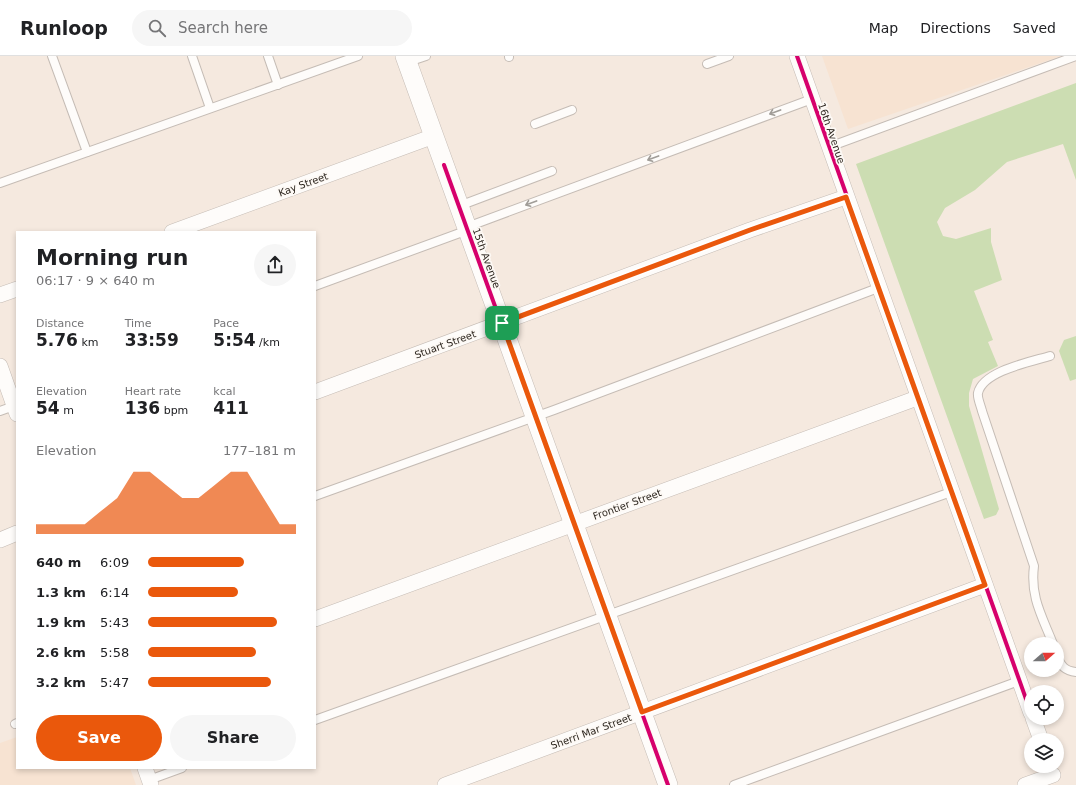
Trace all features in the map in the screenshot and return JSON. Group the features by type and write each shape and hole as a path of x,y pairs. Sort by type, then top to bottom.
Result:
{"street":[{"name":"16th Avenue","path":"797,56 917,398 1024,694"},
{"name":"15th Avenue","path":"406,59 575,523 668,785"},
{"name":"Kay Street","path":"175,231 434,136"},
{"name":"Stuart Street","path":"316,392 750,230 846,197"},
{"path":"0,295 16,289"},
{"path":"0,366 15,403"},
{"name":"Frontier Street","path":"316,619 917,398"},
{"path":"0,540 16,534"},
{"name":"Sherri Mar Street","path":"445,785 985,585"},
{"path":"1025,785 1053,775"}],"lane":[{"path":"52,56 87,152"},
{"path":"192,56 210,108"},
{"path":"268,56 278,85"},
{"path":"0,183 358,56"},
{"path":"406,59 426,56"},
{"path":"707,64 729,56"},
{"path":"829,147 1076,56"},
{"path":"316,286 812,99"},
{"path":"535,124 572,110"},
{"path":"459,206 552,170"},
{"path":"316,496 536,416 878,288"},
{"path":"1050,356 990,377 982,384 978,394 982,412 1034,566 1033,592 1050,637"},
{"path":"0,411 15,403"},
{"path":"316,720 951,492"},
{"path":"1064,668 1069,671 1076,672"},
{"path":"734,785 1019,681"},
{"path":"148,778 179,769"}],"shaded area":[{"path":"822,56 1061,56 848,129"},
{"path":"16,737 16,769 130,769 136,785 0,785 0,743"}],"green space":[{"path":"1076,83 1076,180 1063,144 1007,162 975,190 945,208 937,222 943,236 956,239 991,228 991,242 1002,280 974,291 993,340 988,342 998,366 973,379 969,393 969,406 999,509 996,515 984,519 856,164"},
{"path":"1076,336 1076,379 1070,381 1059,351 1064,340"}],"cycle path":[{"path":"797,56 1024,693"},
{"path":"444,165 668,785"}],"route":[{"path":"846,197 985,585 642,712 502,323 750,230 846,197"}]}
